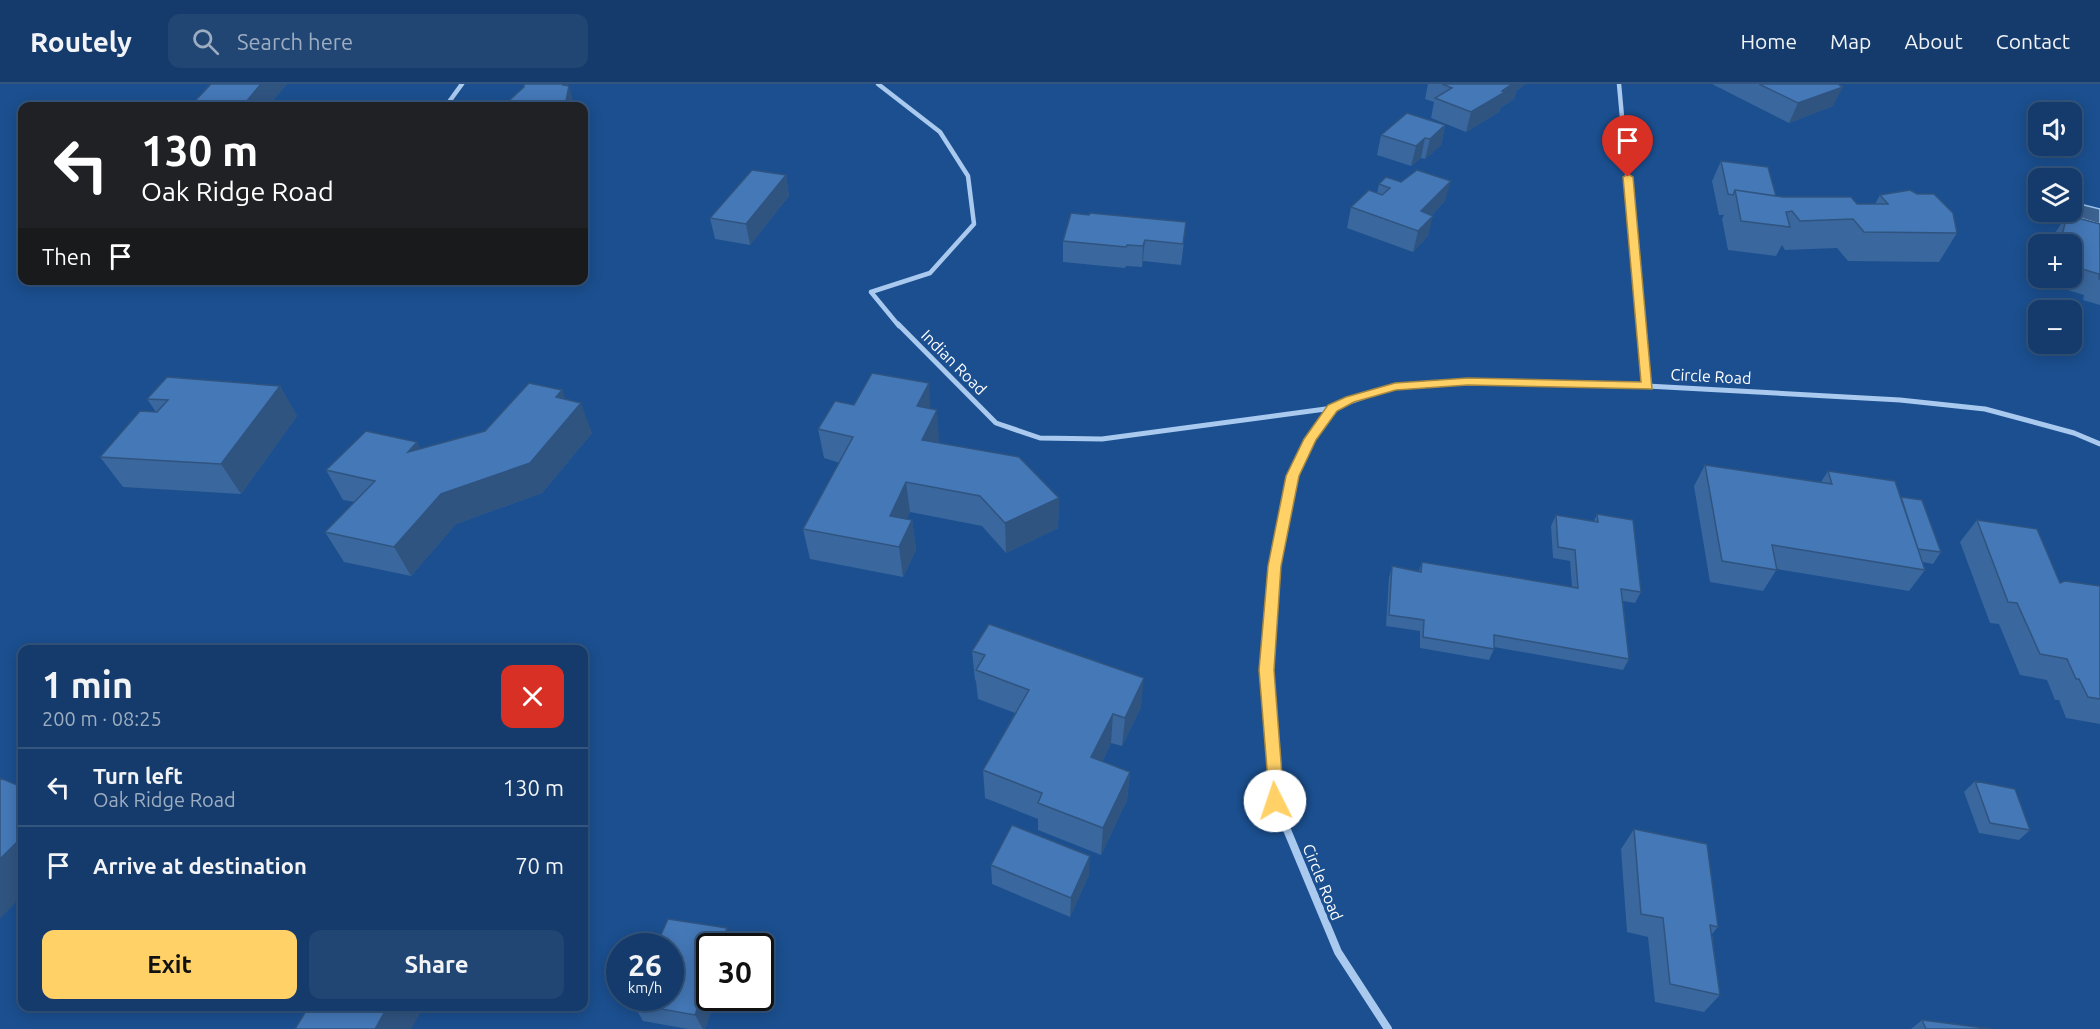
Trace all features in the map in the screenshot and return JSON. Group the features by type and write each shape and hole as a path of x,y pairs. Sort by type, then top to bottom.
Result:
{"street":[{"path":"449,102 462,84"},
{"name":"Indian Road","path":"879,84 940,132 968,176 974,224 930,273 872,292 886,312 996,423 1040,438 1102,439 1333,408"},
{"path":"1619,84 1647,386"},
{"name":"Circle Road","path":"1388,1029 1338,952 1275,801 1266,670 1274,566 1292,476 1311,439 1333,408 1350,400 1395,387 1416,385 1468,382 1647,386 1900,400 1985,409 2074,433 2100,444"}],"water":[{"path":"2082,204 2100,209 2100,224 2082,219"}],"building":[{"path":"211,84 261,84 246,102 194,102"},
{"path":"524,84 569,86 565,102 507,102 524,87"},
{"path":"1442,84 1512,84 1502,91 1505,92 1471,112 1435,98 1452,88"},
{"path":"1759,84 1838,84 1843,87 1798,103"},
{"path":"1407,113 1445,125 1430,139 1425,138 1416,146 1381,135"},
{"path":"1721,161 1768,167 1776,196 1735,190 1733,195 1728,194"},
{"path":"752,170 786,175 746,224 710,218"},
{"path":"1417,170 1451,181 1421,211 1433,216 1418,231 1351,207 1369,190 1382,195 1390,188 1379,184 1386,177 1401,182"},
{"path":"1735,190 1783,197 1851,197 1857,204 1888,204 1880,195 1910,190 1917,194 1934,194 1953,213 1957,233 1864,232 1853,219 1800,221 1792,211 1786,212 1790,227 1741,221"},
{"path":"1071,213 1186,222 1183,244 1145,240 1143,246 1127,245 1126,247 1063,241"},
{"path":"2082,219 2100,224 2100,279 2099,274 2082,269 2082,234 2062,234 2065,222 2082,222"},
{"path":"872,373 929,383 917,406 937,410 922,440 1019,457 1059,498 1005,523 980,496 906,482 890,516 912,520 899,547 803,529 853,437 818,429 835,401 854,405"},
{"path":"167,377 280,386 221,464 100,457 140,411 157,412 168,400 147,399"},
{"path":"529,383 562,390 556,397 581,403 530,463 441,494 394,547 325,532 375,481 326,470 366,431 417,442 408,452 485,431"},
{"path":"1705,465 1832,484 1828,471 1895,481 1925,570 1772,545 1777,570 1722,561"},
{"path":"1901,497 1922,500 1941,552 1918,549"},
{"path":"1597,514 1633,520 1641,592 1621,589 1629,659 1494,635 1494,649 1423,637 1424,620 1389,615 1392,566 1421,572 1422,562 1578,588 1575,550 1558,547 1556,515 1598,522"},
{"path":"1977,520 2037,529 2060,583 2065,581 2100,586 2100,699 2088,697 2067,659 2040,654 2017,603 2008,602"},
{"path":"989,624 1144,678 1125,718 1113,714 1091,757 1130,772 1103,828 1038,803 1042,793 983,770 1029,690 976,670 985,655 972,651"},
{"path":"0,778 18,785 18,841 0,859"},
{"path":"1975,781 2015,789 2030,830 1990,823"},
{"path":"1012,825 1090,856 1071,898 991,865"},
{"path":"1634,829 1707,844 1718,927 1710,925 1720,995 1670,984 1663,918 1641,914"},
{"path":"668,919 727,928 725,933 696,933 695,1015 672,1011 684,1011 684,933 662,933"},
{"path":"306,1011 385,1011 375,1029 295,1029"},
{"path":"1922,1020 1992,1029 1926,1029"}],"route":[{"path":"1275,801 1266,670 1274,566 1292,476 1311,439 1333,408 1350,400 1395,387 1468,382 1647,386 1628,177"}]}
